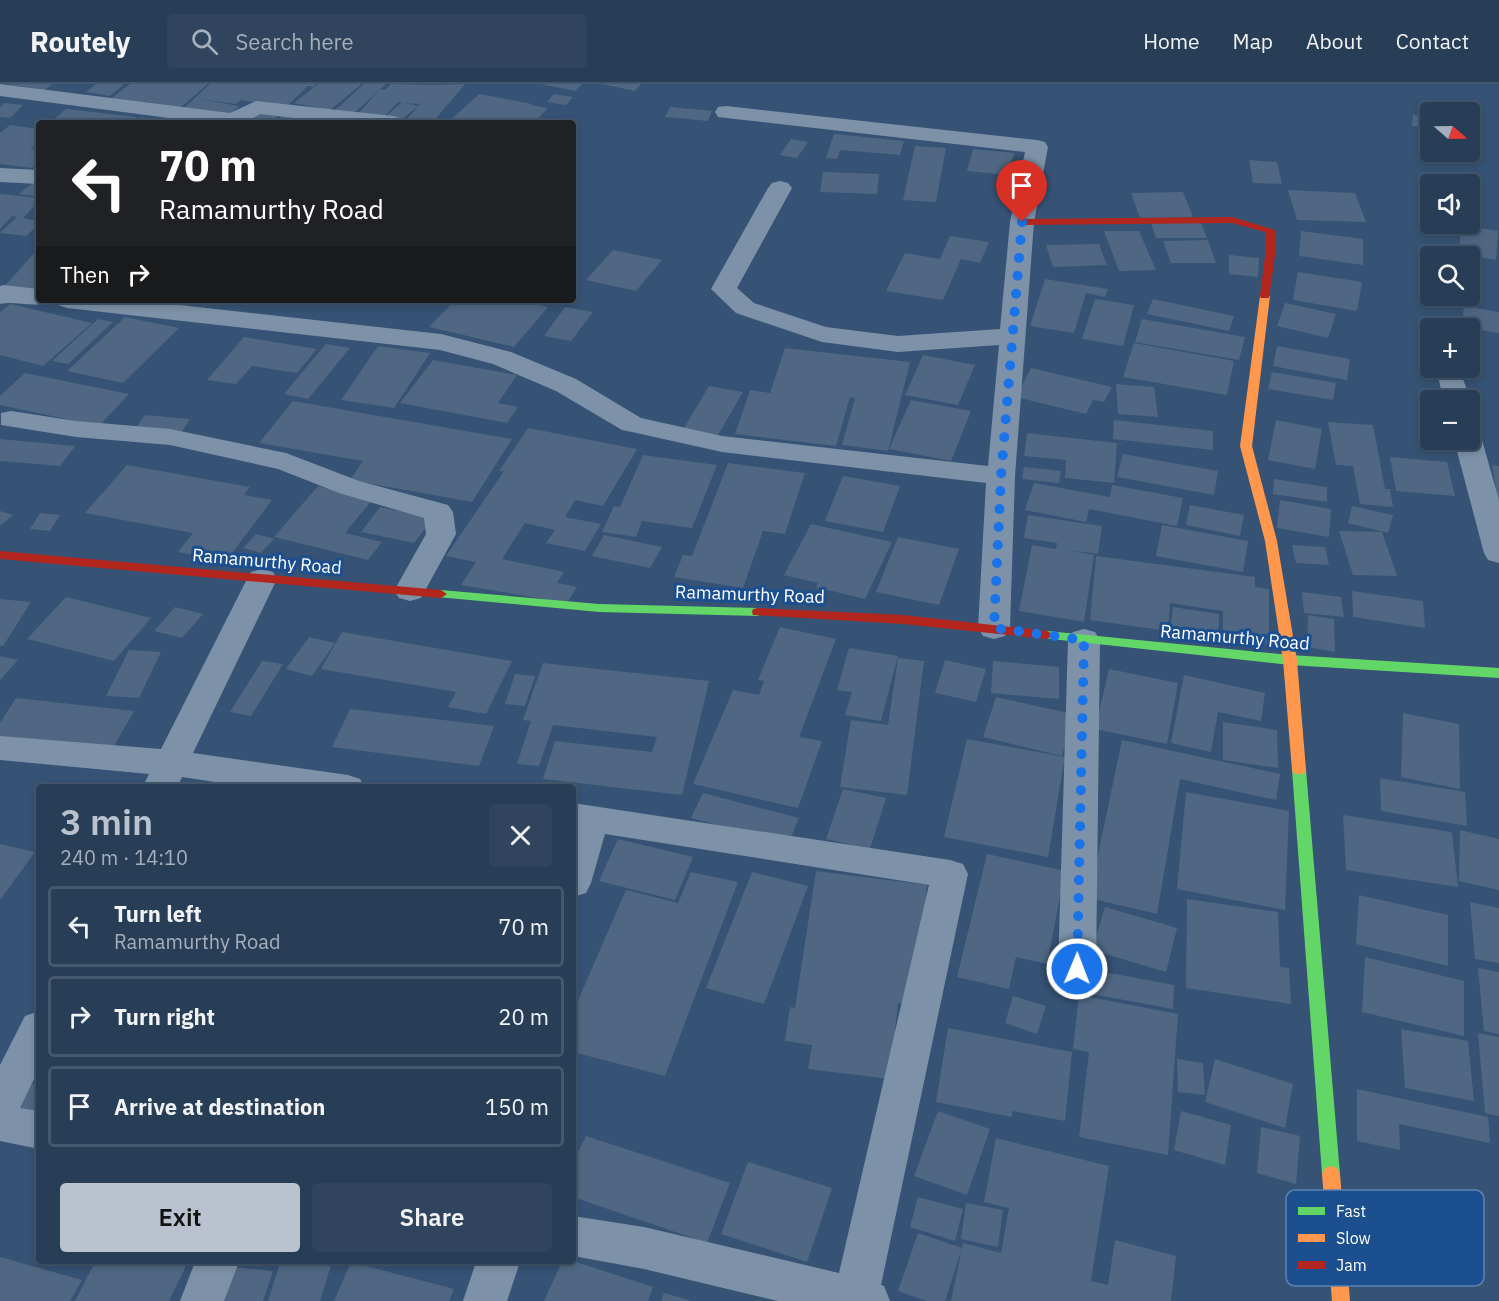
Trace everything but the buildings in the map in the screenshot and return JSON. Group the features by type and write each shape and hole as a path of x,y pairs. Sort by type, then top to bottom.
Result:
{"street":[{"path":"0,90 52,91 234,120 256,107 367,120"},
{"path":"726,112 1037,147 1022,222 1001,476 994,628"},
{"path":"0,176 36,177"},
{"path":"780,188 724,289 745,308 822,334 898,344 1013,336"},
{"path":"1022,222 1232,220 1270,230 1271,248 1246,446 1271,541 1290,660 1332,1190"},
{"path":"0,296 3,293 36,297"},
{"path":"94,303 441,342 502,358 566,385 632,423 663,431 723,444 1001,476"},
{"path":"11,419 76,429 170,437 275,460 349,487 438,512 441,534 410,591"},
{"path":"1471,450 1499,554"},
{"name":"Ramamurthy Road","path":"0,555 599,608 834,614 994,628 1084,640 1290,660 1499,673"},
{"path":"165,775 262,579"},
{"path":"1077,969 1084,640"},
{"path":"0,748 165,775 292,784"},
{"path":"576,862 582,817 950,874 859,1300 644,1248 576,1237"},
{"path":"0,1106 36,1034"},
{"path":"0,1123 36,1129"},
{"path":"202,1301 216,1264"},
{"path":"485,1301 497,1264"},
{"path":"1340,1286 1341,1301"}],"traffic: fast":[{"path":"441,594 599,608 758,612"},
{"path":"1047,635 1290,660 1499,673"},
{"path":"1299,770 1331,1174"}],"traffic: slow":[{"path":"1265,296 1246,446 1271,541 1290,660 1299,770"},
{"path":"1331,1174 1332,1190"},
{"path":"1340,1286 1341,1301"}],"traffic: jam":[{"path":"1022,222 1232,220 1270,230 1271,248 1265,296"},
{"path":"0,555 441,594"},
{"path":"758,612 903,620 1047,635"}],"route":[{"path":"1022,222 1001,476 994,628 1084,640 1077,969"}]}
